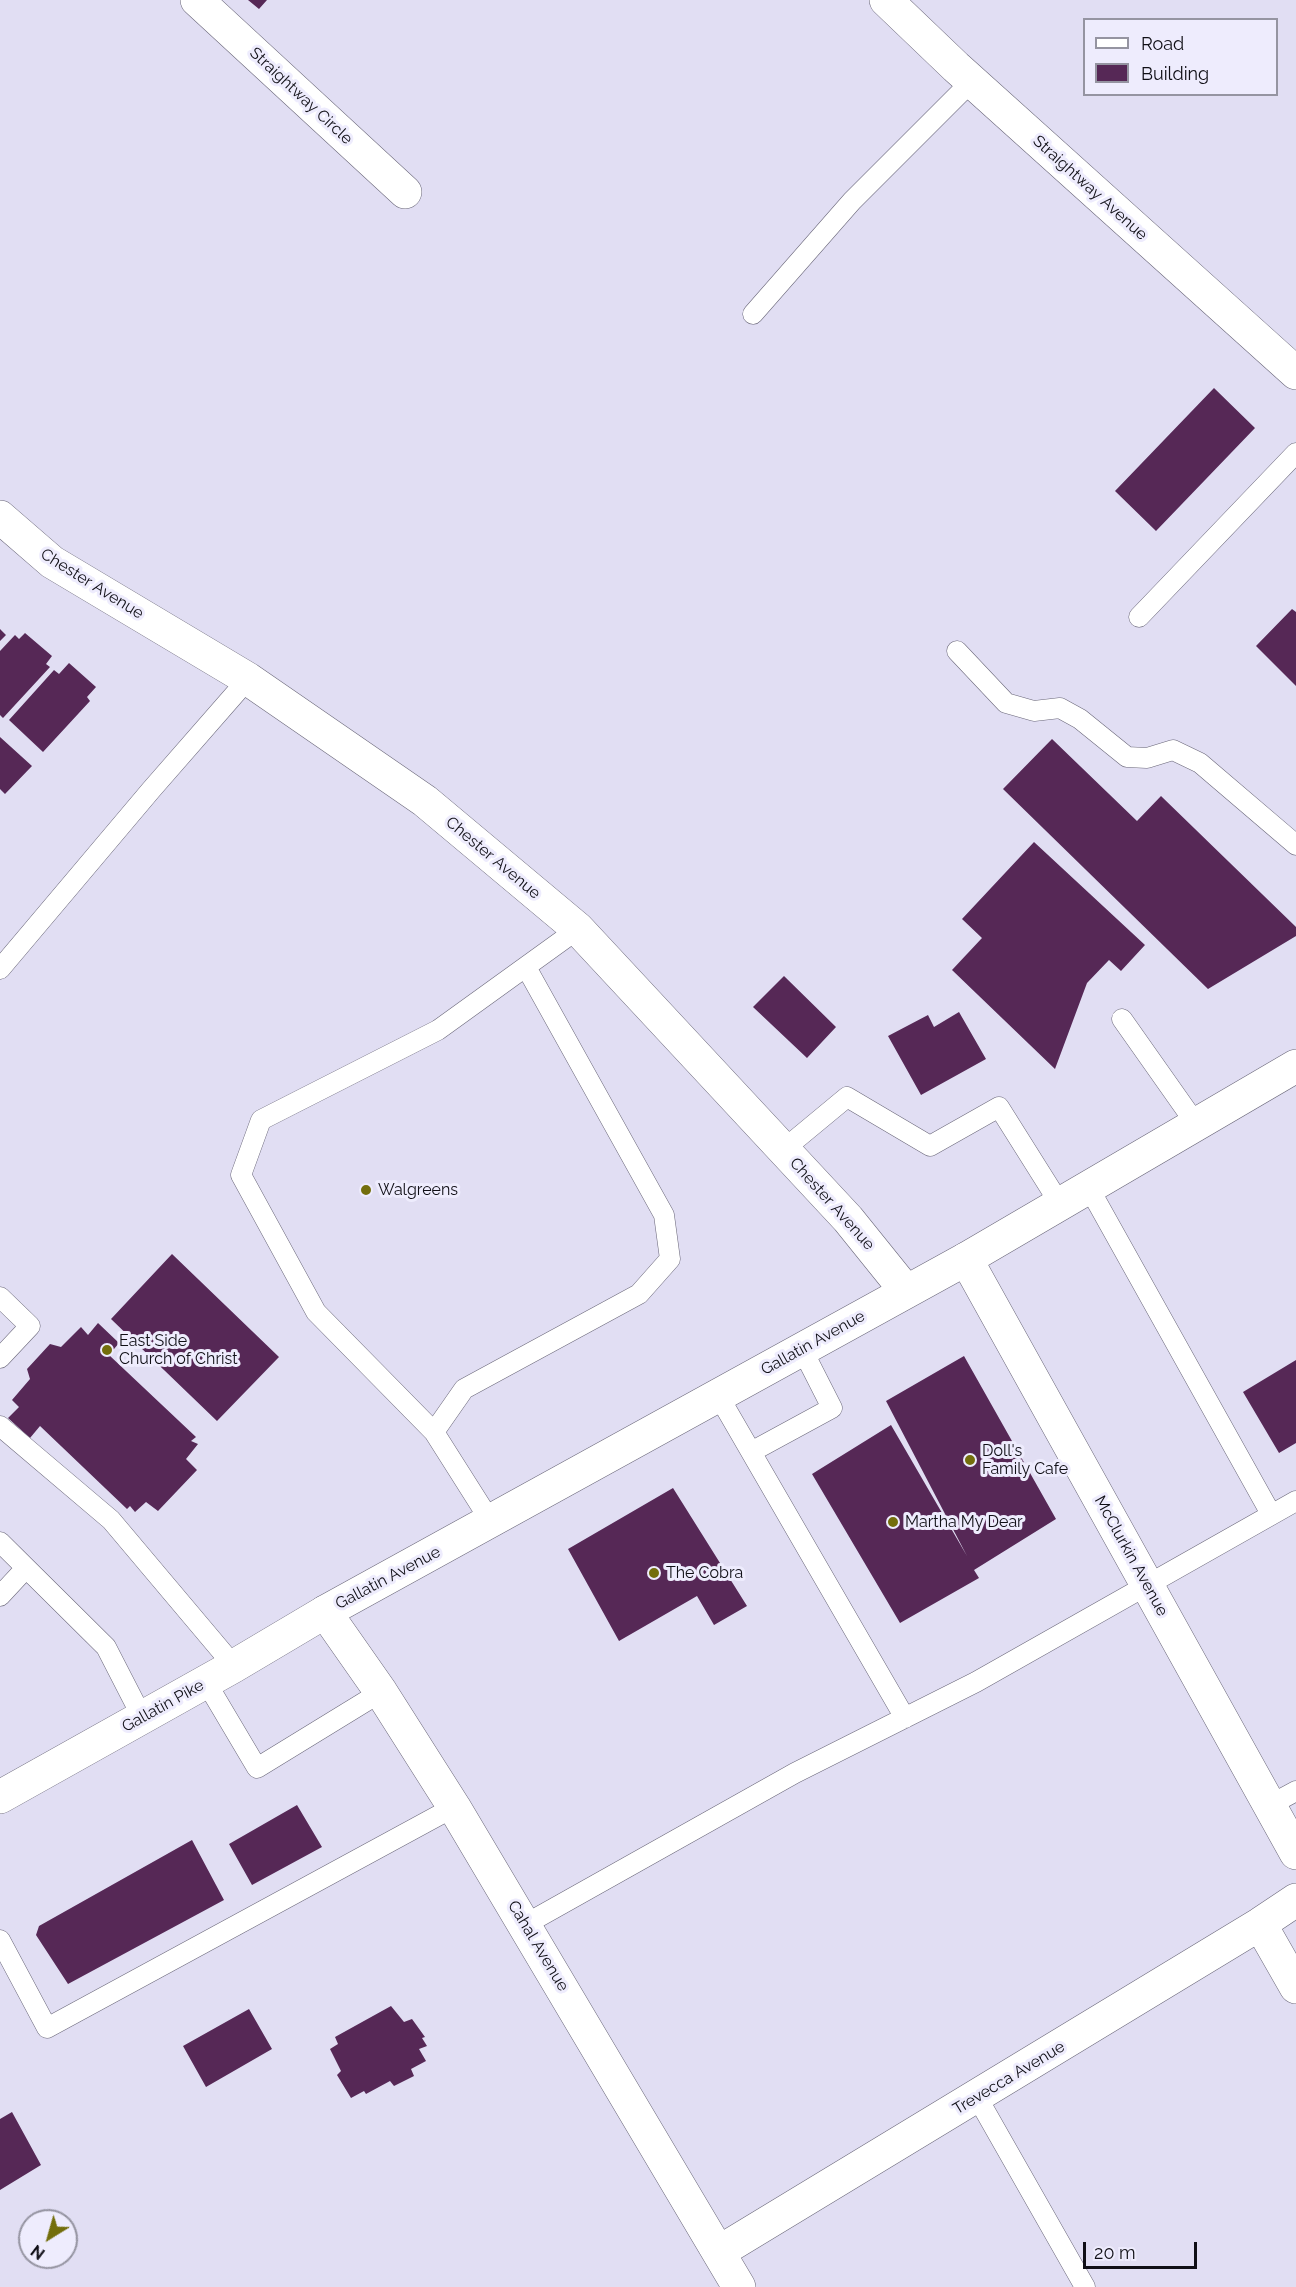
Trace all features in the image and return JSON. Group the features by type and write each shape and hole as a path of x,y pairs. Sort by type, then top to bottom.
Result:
{"street":[{"name":"Straightway Circle","path":"197,0 405,192"},
{"name":"Straightway Avenue","path":"886,0 972,81 1296,373"},
{"name":"Chester Avenue","path":"0,518 52,562 248,680 425,801 578,929 848,1219 906,1291"},
{"name":"Gallatin Avenue","path":"325,1612 966,1259 1296,1066"},
{"name":"McClurkin Avenue","path":"966,1259 1148,1585 1283,1798 1296,1853"},
{"name":"Gallatin Pike","path":"0,1797 206,1682 325,1612"},
{"name":"Cahal Avenue","path":"325,1612 381,1692 526,1924 739,2287"},
{"name":"Trevecca Avenue","path":"719,2252 977,2097 1296,1900"},
{"path":"1260,1924 1296,1987"}],"lane":[{"path":"753,314 852,201 972,81"},
{"path":"1139,617 1296,453"},
{"path":"957,651 1006,703 1034,711 1060,708 1080,719 1127,757 1147,758 1173,750 1200,763 1296,845"},
{"path":"0,969 248,680"},
{"path":"491,1522 434,1432 316,1312 241,1175 261,1120 438,1030 578,929"},
{"path":"434,1432 464,1389 639,1294 670,1259 664,1215 525,967"},
{"path":"1122,1018 1196,1124"},
{"path":"783,1150 847,1097 930,1146 999,1107 1060,1204"},
{"path":"1089,1188 1271,1514"},
{"path":"0,1297 30,1326 0,1358"},
{"path":"751,1452 832,1408 802,1349"},
{"path":"718,1395 904,1718"},
{"path":"0,1426 111,1520 234,1666"},
{"path":"526,1924 795,1773 976,1682 1296,1501"},
{"path":"0,1542 106,1647 142,1718"},
{"path":"0,1596 26,1568"},
{"path":"206,1682 257,1768 381,1692"},
{"path":"0,1940 47,2028 454,1807"},
{"path":"977,2097 1085,2287"}],"building":[{"path":"248,0 267,0 259,9"},
{"path":"1214,388 1255,428 1156,531 1115,491"},
{"path":"1292,609 1296,612 1296,686 1256,646"},
{"path":"0,629 6,635 0,641"},
{"path":"25,633 52,656 46,664 50,667 3,718 0,715 0,651 15,635 19,639"},
{"path":"69,663 96,687 87,697 90,701 43,752 9,720 54,670 59,674"},
{"path":"0,737 32,766 5,794 0,789"},
{"path":"1052,739 1137,821 1161,796 1296,927 1296,936 1208,989 1003,789"},
{"path":"1034,842 1145,945 1121,971 1109,960 1087,983 1055,1069 952,970 982,938 962,919"},
{"path":"784,976 836,1027 807,1058 753,1007"},
{"path":"959,1012 986,1059 921,1095 888,1036 928,1015 934,1027"},
{"path":"172,1254 279,1357 217,1421 111,1319"},
{"path":"98,1323 119,1343 109,1355 196,1437 191,1441 198,1444 186,1459 197,1470 158,1511 146,1502 135,1512 130,1506 127,1509 40,1426 30,1438 8,1418 19,1407 12,1400 30,1379 27,1369 50,1344 61,1347 81,1327 88,1335"},
{"path":"964,1356 1056,1519 974,1570 979,1578 900,1623 812,1474 891,1425 967,1556 886,1401"},
{"path":"1296,1360 1296,1443 1279,1453 1243,1392"},
{"name":"The Cobra","path":"673,1488 747,1606 714,1625 697,1596 619,1641 568,1549"},
{"path":"297,1805 322,1847 252,1885 229,1844"},
{"path":"192,1840 224,1900 68,1984 36,1935 39,1926"},
{"path":"391,2006 404,2022 412,2019 425,2037 422,2038 427,2046 419,2049 426,2061 411,2069 414,2076 394,2086 390,2081 366,2094 364,2091 351,2098 337,2075 341,2071 330,2049 338,2044 335,2037"},
{"path":"249,2009 272,2049 206,2087 183,2046"},
{"path":"12,2112 41,2165 0,2190 0,2119"}],"place":[{"name":"Walgreens","path":"366,1190"},
{"name":"East Side Church of Christ","path":"107,1350"},
{"name":"Doll's Family Cafe","path":"970,1460"},
{"name":"Martha My Dear","path":"893,1522"},
{"name":"The Cobra","path":"654,1573"}]}
